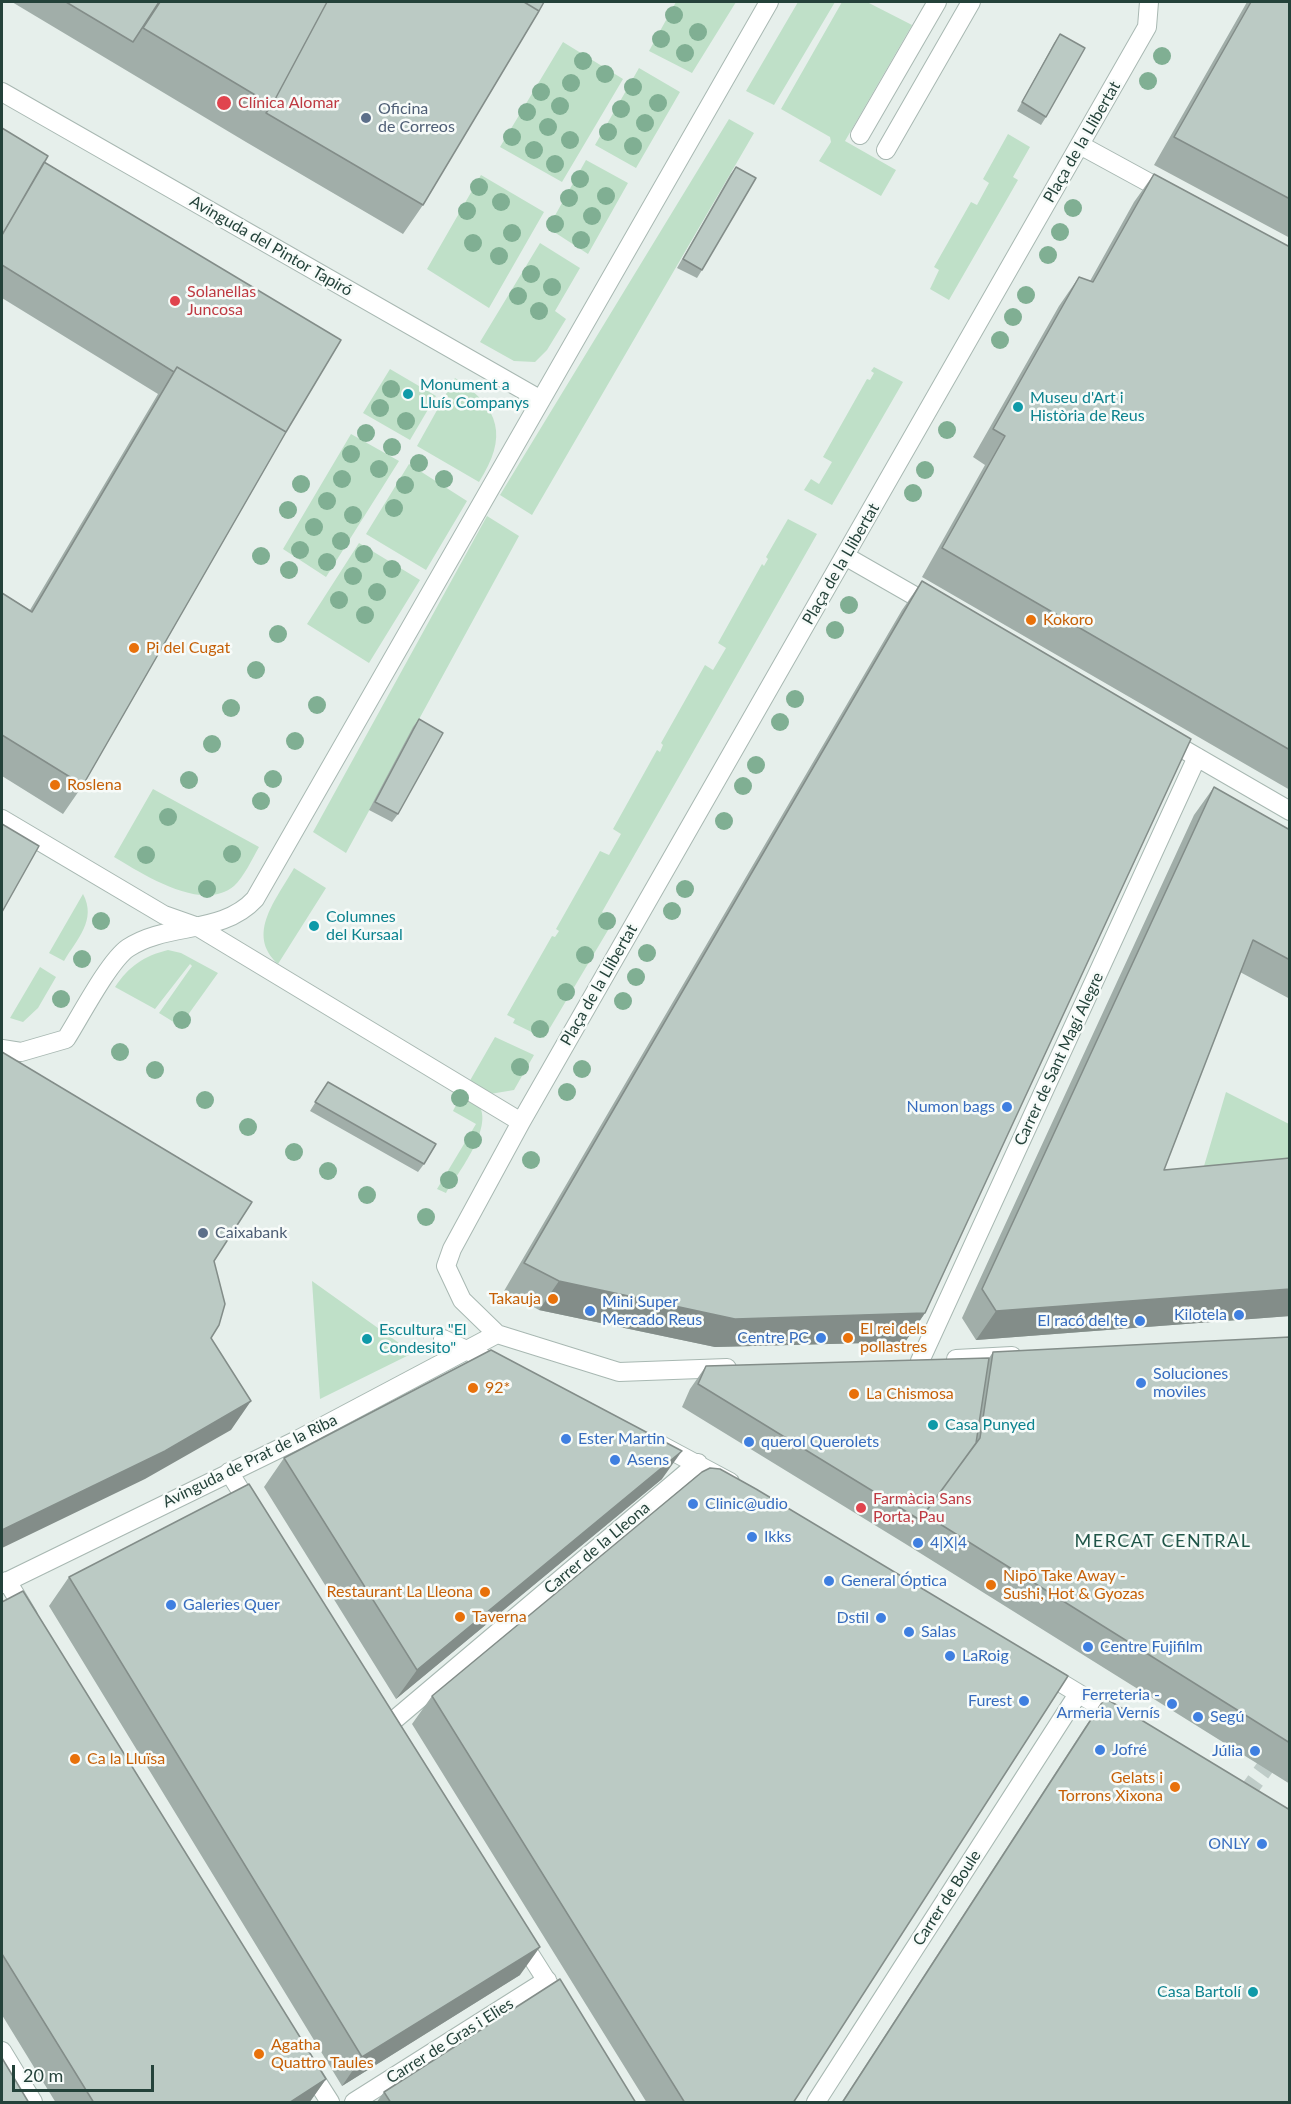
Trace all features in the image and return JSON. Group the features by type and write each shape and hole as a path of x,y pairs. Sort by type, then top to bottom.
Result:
{"street":[{"path":"4,1050 36,1049 66,1039 126,949 159,934 198,927 228,917 255,899 769,2"},
{"path":"860,135 937,2"},
{"path":"886,150 971,2"},
{"name":"Plaça de la Llibertat","path":"497,1334 462,1300 442,1270 452,1249 521,1122 1147,27 1149,2"},
{"name":"Avinguda del Pintor Tapiró","path":"2,92 541,400"},
{"path":"1080,145 1185,202"},
{"path":"845,556 949,615"},
{"path":"1145,728 1290,811"},
{"name":"Carrer de Sant Magí Alegre","path":"920,1361 1197,757"},
{"path":"2,819 164,915 198,927 521,1122"},
{"path":"497,1334 619,1372 746,1367"},
{"name":"Avinguda de Prat de la Riba","path":"4,1582 297,1440 497,1334"},
{"path":"443,1339 519,1375"},
{"path":"897,1362 1028,1355"},
{"path":"645,1437 698,1463 748,1493"},
{"name":"Carrer de la Lleona","path":"387,1726 698,1463"},
{"path":"229,1472 261,1523"},
{"path":"4,1582 38,1631"},
{"path":"1028,1663 1137,1729"},
{"name":"Carrer de Boule","path":"816,2103 1078,1694"},
{"path":"374,1706 399,1745"},
{"path":"508,1920 570,2018"},
{"name":"Carrer de Gras i Elies","path":"354,2103 547,1980"},
{"path":"2,2051 33,2103"},
{"path":"298,2052 330,2103"}],"green space":[{"path":"676,2 736,2 692,73 649,51"},
{"path":"798,2 835,2 774,105 746,91"},
{"path":"842,2 867,2 912,25 845,141 896,170 881,196 819,161 831,142 830,137 781,109"},
{"path":"563,42 623,79 562,182 500,147"},
{"path":"639,68 680,92 636,168 595,145"},
{"path":"729,119 754,133 532,515 500,495"},
{"path":"1008,134 1030,147 1013,177 1018,180 949,300 930,289 939,270 934,267 971,202 977,205 989,183 983,179"},
{"path":"586,160 628,183 588,254 548,228"},
{"path":"481,175 544,212 489,308 427,269"},
{"path":"540,243 580,268 555,311 566,319 547,350 535,362 514,361 480,342"},
{"path":"874,367 903,382 832,505 804,490 811,479 819,484 832,462 823,457 867,379 870,380 874,373 871,371"},
{"path":"390,369 436,396 410,440 363,413"},
{"path":"455,378 482,401 495,424 494,451 479,482 417,446"},
{"path":"351,434 399,461 326,577 283,549"},
{"path":"409,464 467,501 426,570 366,534"},
{"path":"487,516 519,536 346,853 313,832"},
{"path":"788,519 817,534 602,912 614,920 544,1038 513,1023 515,1019 507,1015 552,936 555,937 559,931 556,929 600,851 609,855 621,834 613,829 657,750 660,752 663,745 661,743 705,665 713,670 726,648 718,643 762,564 764,566 768,559 766,557"},
{"path":"359,543 420,580 369,663 307,624"},
{"path":"153,789 259,847 234,886 221,893 206,895 190,893 156,881 114,857"},
{"path":"294,868 326,888 278,964 269,953 264,941 264,929 267,916"},
{"path":"83,894 87,903 87,921 64,961 49,953"},
{"path":"168,950 181,953 218,973 180,1026 159,1013 192,966 190,964 155,1009 115,987 138,963"},
{"path":"40,967 56,977 38,1008 23,1022 10,1018"},
{"path":"495,1037 534,1055 514,1090 490,1094 468,1084"},
{"path":"1226,1092 1289,1124 1289,1184 1196,1193"},
{"path":"462,1093 478,1104 482,1113 482,1124 473,1149 446,1193 437,1189 476,1124 453,1111"},
{"path":"312,1281 413,1353 320,1399"}],"building":[{"path":"66,2 159,2 133,42"},
{"path":"160,2 327,2 272,105 143,28"},
{"name":"Oficina de Correos","path":"327,2 524,2 539,11 423,205 266,113"},
{"path":"524,2 544,2 539,11"},
{"path":"1251,2 1290,2 1290,199 1174,137"},
{"path":"1060,34 1085,48 1046,117 1022,102"},
{"path":"2,128 48,156 2,235"},
{"path":"44,162 341,340 286,432 177,367 174,372 2,265 2,235"},
{"path":"736,167 756,178 702,270 683,259"},
{"path":"1154,174 1290,247 1290,750 942,548 1005,436 993,429 1079,277 1093,282"},
{"path":"177,367 286,432 83,785 2,735 2,593 32,612"},
{"path":"922,581 1191,739 925,1313 735,1319 559,1281 524,1263"},
{"path":"419,719 443,733 398,814 375,802"},
{"path":"1214,787 1290,830 1290,960 1253,940 1164,1170 1290,1158 1290,1289 996,1311 982,1289"},
{"path":"2,824 39,846 2,912"},
{"path":"2,1052 252,1202 214,1261 225,1304 219,1325 211,1338 251,1401 165,1451 2,1530"},
{"path":"328,1082 436,1144 424,1164 315,1102"},
{"path":"1290,1337 1290,1743 924,1514 980,1438 993,1352"},
{"path":"491,1350 682,1451 417,1670 284,1458"},
{"path":"989,1358 976,1443 920,1520 698,1384 706,1366"},
{"path":"710,1468 720,1469 756,1489 1068,1676 793,2103 685,2103 432,1696 702,1472"},
{"path":"249,1484 540,1947 362,2057 69,1577"},
{"path":"23,1591 326,2079 289,2103 94,2103 2,1954 2,1602"},
{"path":"1105,1698 1290,1810 1290,2103 842,2103"},
{"path":"560,1979 636,2103 391,2103 384,2092"},
{"path":"2,2058 29,2103 2,2103"}],"tunnel":[{"path":"1245,1795 1290,1733"}],"place":[{"name":"Clínica Alomar","path":"224,103"},
{"name":"Oficina de Correos","path":"366,118"},
{"name":"Solanellas Juncosa","path":"175,301"},
{"name":"Monument a Lluís Companys","path":"408,394"},
{"name":"Museu d'Art i Història de Reus","path":"1018,407"},
{"name":"Kokoro","path":"1031,620"},
{"name":"Pi del Cugat","path":"134,648"},
{"name":"Roslena","path":"55,785"},
{"name":"Columnes del Kursaal","path":"314,926"},
{"name":"Numon bags","path":"1007,1107"},
{"name":"Caixabank","path":"203,1233"},
{"name":"Takauja","path":"553,1299"},
{"name":"Mini Super Mercado Reus","path":"590,1311"},
{"name":"Kilotela","path":"1239,1315"},
{"name":"El racó del te","path":"1140,1321"},
{"name":"Centre PC","path":"821,1338"},
{"name":"El rei dels pollastres","path":"848,1338"},
{"name":"Escultura \"El Condesito\"","path":"367,1339"},
{"name":"Soluciones moviles","path":"1141,1383"},
{"name":"92*","path":"473,1388"},
{"name":"La Chismosa","path":"854,1394"},
{"name":"Casa Punyed","path":"933,1425"},
{"name":"Ester Martin","path":"566,1439"},
{"name":"querol Querolets","path":"749,1442"},
{"name":"Asens","path":"615,1460"},
{"name":"Clinic@udio","path":"693,1504"},
{"name":"Farmàcia Sans Porta, Pau","path":"861,1508"},
{"name":"Ikks","path":"752,1537"},
{"name":"4|X|4","path":"918,1543"},
{"name":"General Óptica","path":"829,1581"},
{"name":"Nipō Take Away - Sushi, Hot & Gyozas","path":"991,1585"},
{"name":"Restaurant La Lleona","path":"485,1592"},
{"name":"Galeries Quer","path":"171,1605"},
{"name":"Taverna","path":"460,1617"},
{"name":"Dstil","path":"881,1618"},
{"name":"Salas","path":"909,1632"},
{"name":"Centre Fujifilm","path":"1088,1647"},
{"name":"LaRoig","path":"950,1656"},
{"name":"Furest","path":"1024,1701"},
{"name":"Ferreteria - Armeria Vernís","path":"1172,1704"},
{"name":"Segú","path":"1198,1717"},
{"name":"Jofré","path":"1100,1750"},
{"name":"Júlia","path":"1255,1751"},
{"name":"Ca la Lluïsa","path":"75,1759"},
{"name":"Gelats i Torrons Xixona","path":"1175,1787"},
{"name":"ONLY","path":"1262,1844"},
{"name":"Casa Bartolí","path":"1253,1992"},
{"name":"Agatha Quattro Taules","path":"259,2054"}],"district":[{"name":"MERCAT CENTRAL","path":"1163,1541"}]}
